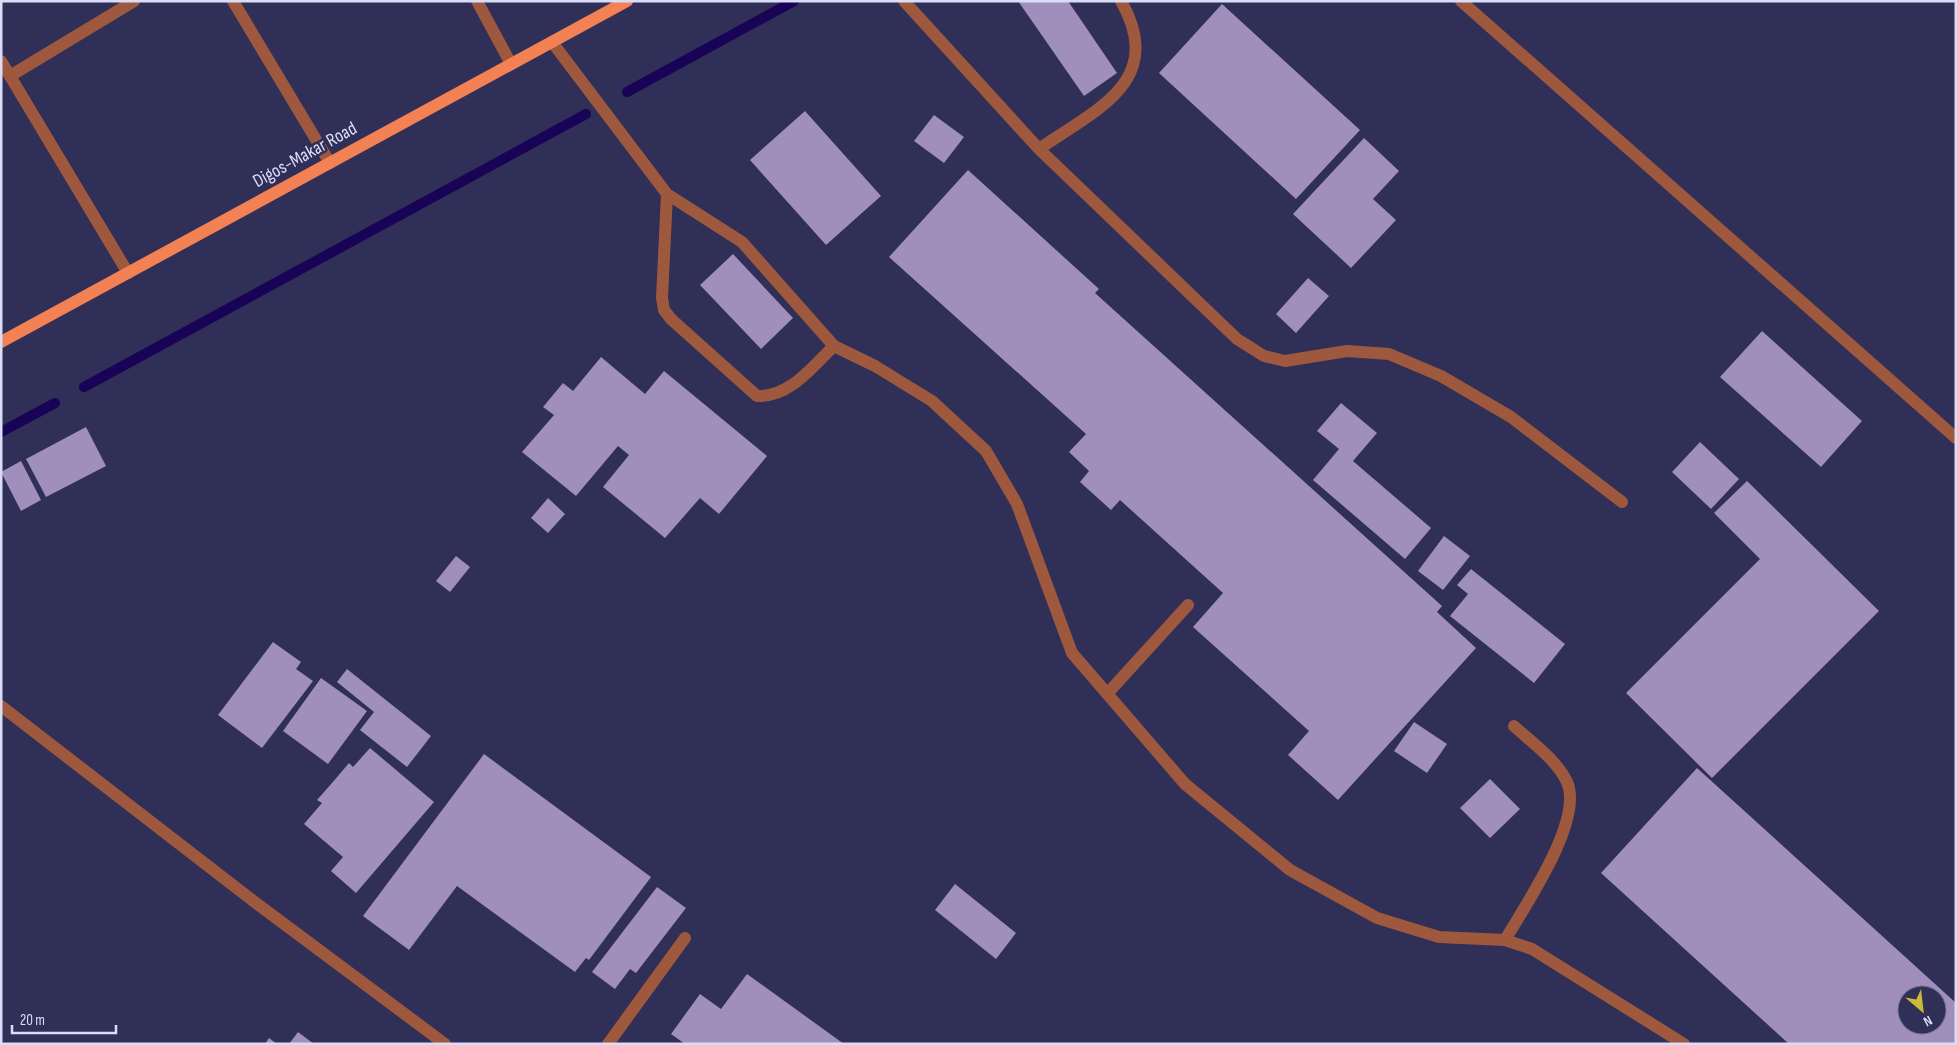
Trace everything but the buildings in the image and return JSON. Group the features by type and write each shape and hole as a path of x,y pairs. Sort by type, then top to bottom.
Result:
{"main road":[{"name":"Digos-Makar Road","path":"1,342 626,1"}],"street":[{"path":"10,76 134,1"},
{"path":"233,1 330,163"},
{"path":"477,1 511,64"},
{"path":"904,1 1039,149 1237,339 1251,349 1264,356 1285,361 1347,351 1389,354 1441,376 1511,416 1622,502"},
{"path":"1039,149 1113,97 1127,82 1134,64 1136,36 1131,18 1121,1"},
{"path":"1461,1 1956,438"},
{"path":"552,42 667,194 742,242 834,346 874,366 932,401 986,450 1017,504 1072,653 1185,784 1290,870 1377,918 1439,936 1505,940 1532,949 1551,959 1684,1044"},
{"path":"1,61 128,273"},
{"path":"667,194 662,298 664,310 671,319 757,396 771,396 788,389 834,346"},
{"path":"1108,694 1188,606"},
{"path":"1,706 256,904 445,1044"},
{"path":"1505,940 1547,869 1562,837 1570,805 1568,783 1556,766 1514,726"},
{"path":"608,1044 685,938"}],"waterway":[{"path":"627,92 794,1"},
{"path":"84,387 586,114"},
{"path":"1,432 55,403"}]}
